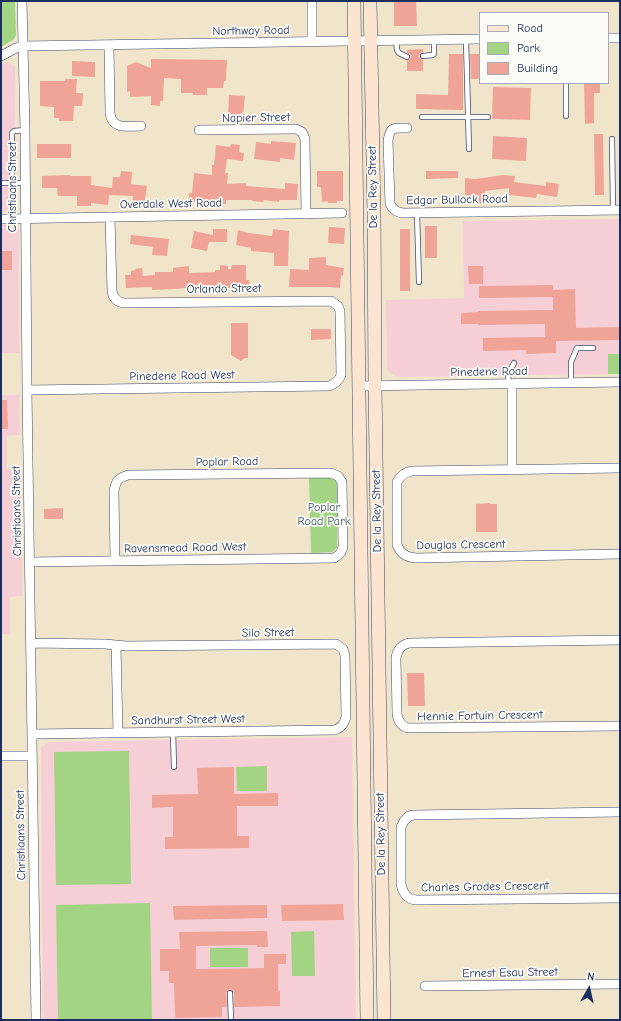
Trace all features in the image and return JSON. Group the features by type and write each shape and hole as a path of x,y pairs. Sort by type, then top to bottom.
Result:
{"main road":[{"name":"De la Rey Street","path":"354,1 368,1020"},
{"name":"De la Rey Street","path":"370,1 374,222 374,385 384,1020"}],"street":[{"name":"Christiaans Street","path":"22,1 25,130 29,562 36,1020"},
{"path":"312,1 312,42"},
{"path":"609,38 620,38"},
{"name":"Northway Road","path":"23,46 479,40"},
{"path":"109,45 111,119 115,124 121,126 141,126"},
{"path":"1,56 23,46"},
{"name":"Edgar Bullock Road","path":"407,128 394,128 391,130 388,141 390,204 394,210 400,213 617,210"},
{"name":"Napier Street","path":"199,130 294,129 302,132 305,139 306,214"},
{"name":"Overdale West Road","path":"1,218 342,213"},
{"name":"Orlando Street","path":"110,217 112,295 118,302 331,301 338,306 340,312 341,375 337,383"},
{"name":"Pinedene Road","path":"359,386 620,382"},
{"name":"Pinedene Road West","path":"27,390 329,386 337,383"},
{"path":"510,384 512,470"},
{"name":"Douglas Crescent","path":"620,468 412,471 406,472 400,476 397,482 397,545 399,551 403,555 409,557 620,554"},
{"name":"Poplar Road","path":"115,561 114,491 118,479 122,476 128,475 331,473 338,476 342,482 344,545 340,554"},
{"name":"Ravensmead Road West","path":"29,562 330,558 340,554"},
{"name":"Hennie Fortuin Crescent","path":"620,640 411,643 399,648 396,654 396,714 399,722 408,728 620,726"},
{"name":"Silo Street","path":"31,643 134,646 336,644 343,649 345,655 346,717 343,725"},
{"path":"116,645 118,733"},
{"name":"Sandhurst Street West","path":"32,734 335,730 343,725"},
{"path":"1,756 32,756"},
{"name":"Charles Grodes Crescent","path":"620,812 414,815 409,816 401,827 401,884 402,891 405,896 411,900 620,898"},
{"name":"Ernest Esau Street","path":"425,986 620,984"}],"lane":[{"path":"396,40 397,50 399,53 407,57"},
{"path":"423,56 433,56 434,40"},
{"path":"466,40 469,148"},
{"path":"566,84 566,116"},
{"path":"422,117 488,117"},
{"path":"12,183 12,132 14,130 25,130"},
{"path":"612,139 617,210"},
{"path":"1,183 25,183"},
{"path":"417,213 419,282"},
{"path":"571,383 571,362 577,348 593,348"},
{"path":"510,384 508,375 514,363"},
{"path":"173,732 174,767"},
{"path":"230,993 231,1020"}],"shaded area":[{"path":"7,62 15,66 16,205 10,211 1,211 1,65"},
{"path":"620,219 620,374 396,377 387,370 386,300 464,298 463,221"},
{"path":"1,225 15,225 19,228 19,353 1,353"},
{"path":"1,395 19,395 20,435 7,436 7,470 21,470 22,596 10,597 10,634 1,634"},
{"path":"351,737 356,1020 43,1020 41,748 46,743"}],"green space":[{"path":"1,1 15,1 16,36 13,40 1,47"},
{"path":"608,354 620,354 620,374 608,374"},
{"name":"Poplar Road Park","path":"331,477 337,484 337,547 332,552 311,553 309,478"},
{"path":"129,751 131,884 56,885 54,752"},
{"path":"267,766 267,791 237,791 236,767"},
{"path":"150,903 152,1020 58,1020 56,905"},
{"path":"314,931 315,976 292,976 291,932"},
{"path":"210,948 248,948 248,967 210,967"}],"building":[{"path":"394,1 416,1 417,26 394,26"},
{"path":"423,49 423,52 419,56 423,60 423,71 407,71 407,61 411,57 407,53 407,50"},
{"path":"449,54 463,54 463,110 416,109 416,94 448,95"},
{"path":"470,54 479,54 479,79 471,79"},
{"path":"151,59 227,60 226,81 224,81 223,88 207,88 207,95 193,95 193,93 181,93 181,79 164,78 163,101 160,101 160,106 151,105 151,96 130,97 130,91 127,92 127,66 136,62 151,68"},
{"path":"72,61 95,62 95,77 72,76"},
{"path":"65,79 77,79 76,93 83,93 82,106 74,106 73,121 59,121 59,118 54,118 54,107 40,106 40,81 65,81"},
{"path":"584,84 600,84 600,93 594,93 594,123 585,124"},
{"path":"493,87 531,88 530,120 492,119"},
{"path":"229,95 245,96 243,117 228,116"},
{"path":"594,134 603,134 604,195 595,195"},
{"path":"493,136 527,138 526,161 492,159"},
{"path":"271,141 296,143 294,160 280,158 280,162 254,159 256,142 271,144"},
{"path":"37,144 71,144 71,158 37,158"},
{"path":"231,144 240,145 239,152 244,153 243,161 227,159 225,173 228,173 227,184 246,183 246,186 285,189 285,183 298,184 297,200 279,200 279,202 264,200 263,202 252,200 226,200 226,204 188,202 189,193 192,193 194,173 212,175 212,165 214,165 216,145 230,147"},
{"path":"121,171 132,172 131,184 147,186 144,205 132,204 133,196 109,195 108,205 91,203 91,206 77,206 77,196 58,196 57,188 42,188 42,176 70,175 91,176 91,185 112,188 113,177 120,177"},
{"path":"317,171 343,171 343,201 337,201 337,203 328,203 328,201 322,202 321,187 317,187"},
{"path":"426,171 458,171 458,178 426,179"},
{"path":"503,175 515,176 514,182 546,186 546,182 559,184 557,197 537,194 536,198 509,195 509,188 485,191 484,204 476,204 476,196 465,195 465,178 476,179"},
{"path":"425,226 437,226 437,258 425,258"},
{"path":"329,227 345,228 344,244 328,243"},
{"path":"213,229 227,229 227,242 209,242 207,251 191,248 194,231 213,235"},
{"path":"273,229 289,231 288,266 274,266 274,253 251,251 251,248 236,245 238,230 272,236"},
{"path":"400,229 410,229 410,291 400,291"},
{"path":"131,235 169,239 167,256 152,255 153,247 130,244"},
{"path":"1,251 12,251 12,270 1,270"},
{"path":"326,257 326,265 344,268 343,276 341,275 340,288 289,287 290,269 309,270 309,258"},
{"path":"220,265 228,266 228,269 231,269 232,265 246,265 246,280 249,280 250,288 228,288 228,290 214,289 214,287 196,287 152,290 152,287 126,288 125,275 131,275 131,271 135,269 142,268 143,276 155,275 155,272 173,272 173,268 189,266 189,273 215,272 215,270 220,270"},
{"path":"468,266 483,266 483,284 469,284"},
{"path":"553,285 553,290 575,289 576,328 620,327 620,340 556,341 556,353 526,354 526,350 483,351 483,338 545,337 545,324 461,324 461,313 478,311 553,310 553,297 479,298 479,286"},
{"path":"231,323 248,323 248,358 241,361 231,355"},
{"path":"311,329 331,329 331,339 311,340"},
{"path":"1,400 7,400 8,429 1,429"},
{"path":"476,504 497,504 497,532 476,532"},
{"path":"63,508 63,519 44,519 44,509"},
{"path":"407,673 424,673 425,706 408,706"},
{"path":"234,767 234,794 278,793 278,806 237,806 237,836 249,836 249,848 165,849 165,837 173,837 173,807 152,808 152,795 198,794 197,768"},
{"path":"343,904 344,920 282,921 281,905"},
{"path":"267,905 267,918 174,920 173,906"},
{"path":"267,931 268,947 257,947 257,945 196,946 196,969 264,968 264,954 286,954 286,964 278,964 278,991 280,991 280,1006 234,1007 234,992 229,989 226,993 227,1007 222,1007 222,1017 175,1018 174,983 169,983 169,971 160,971 160,949 180,949 179,932"}]}
